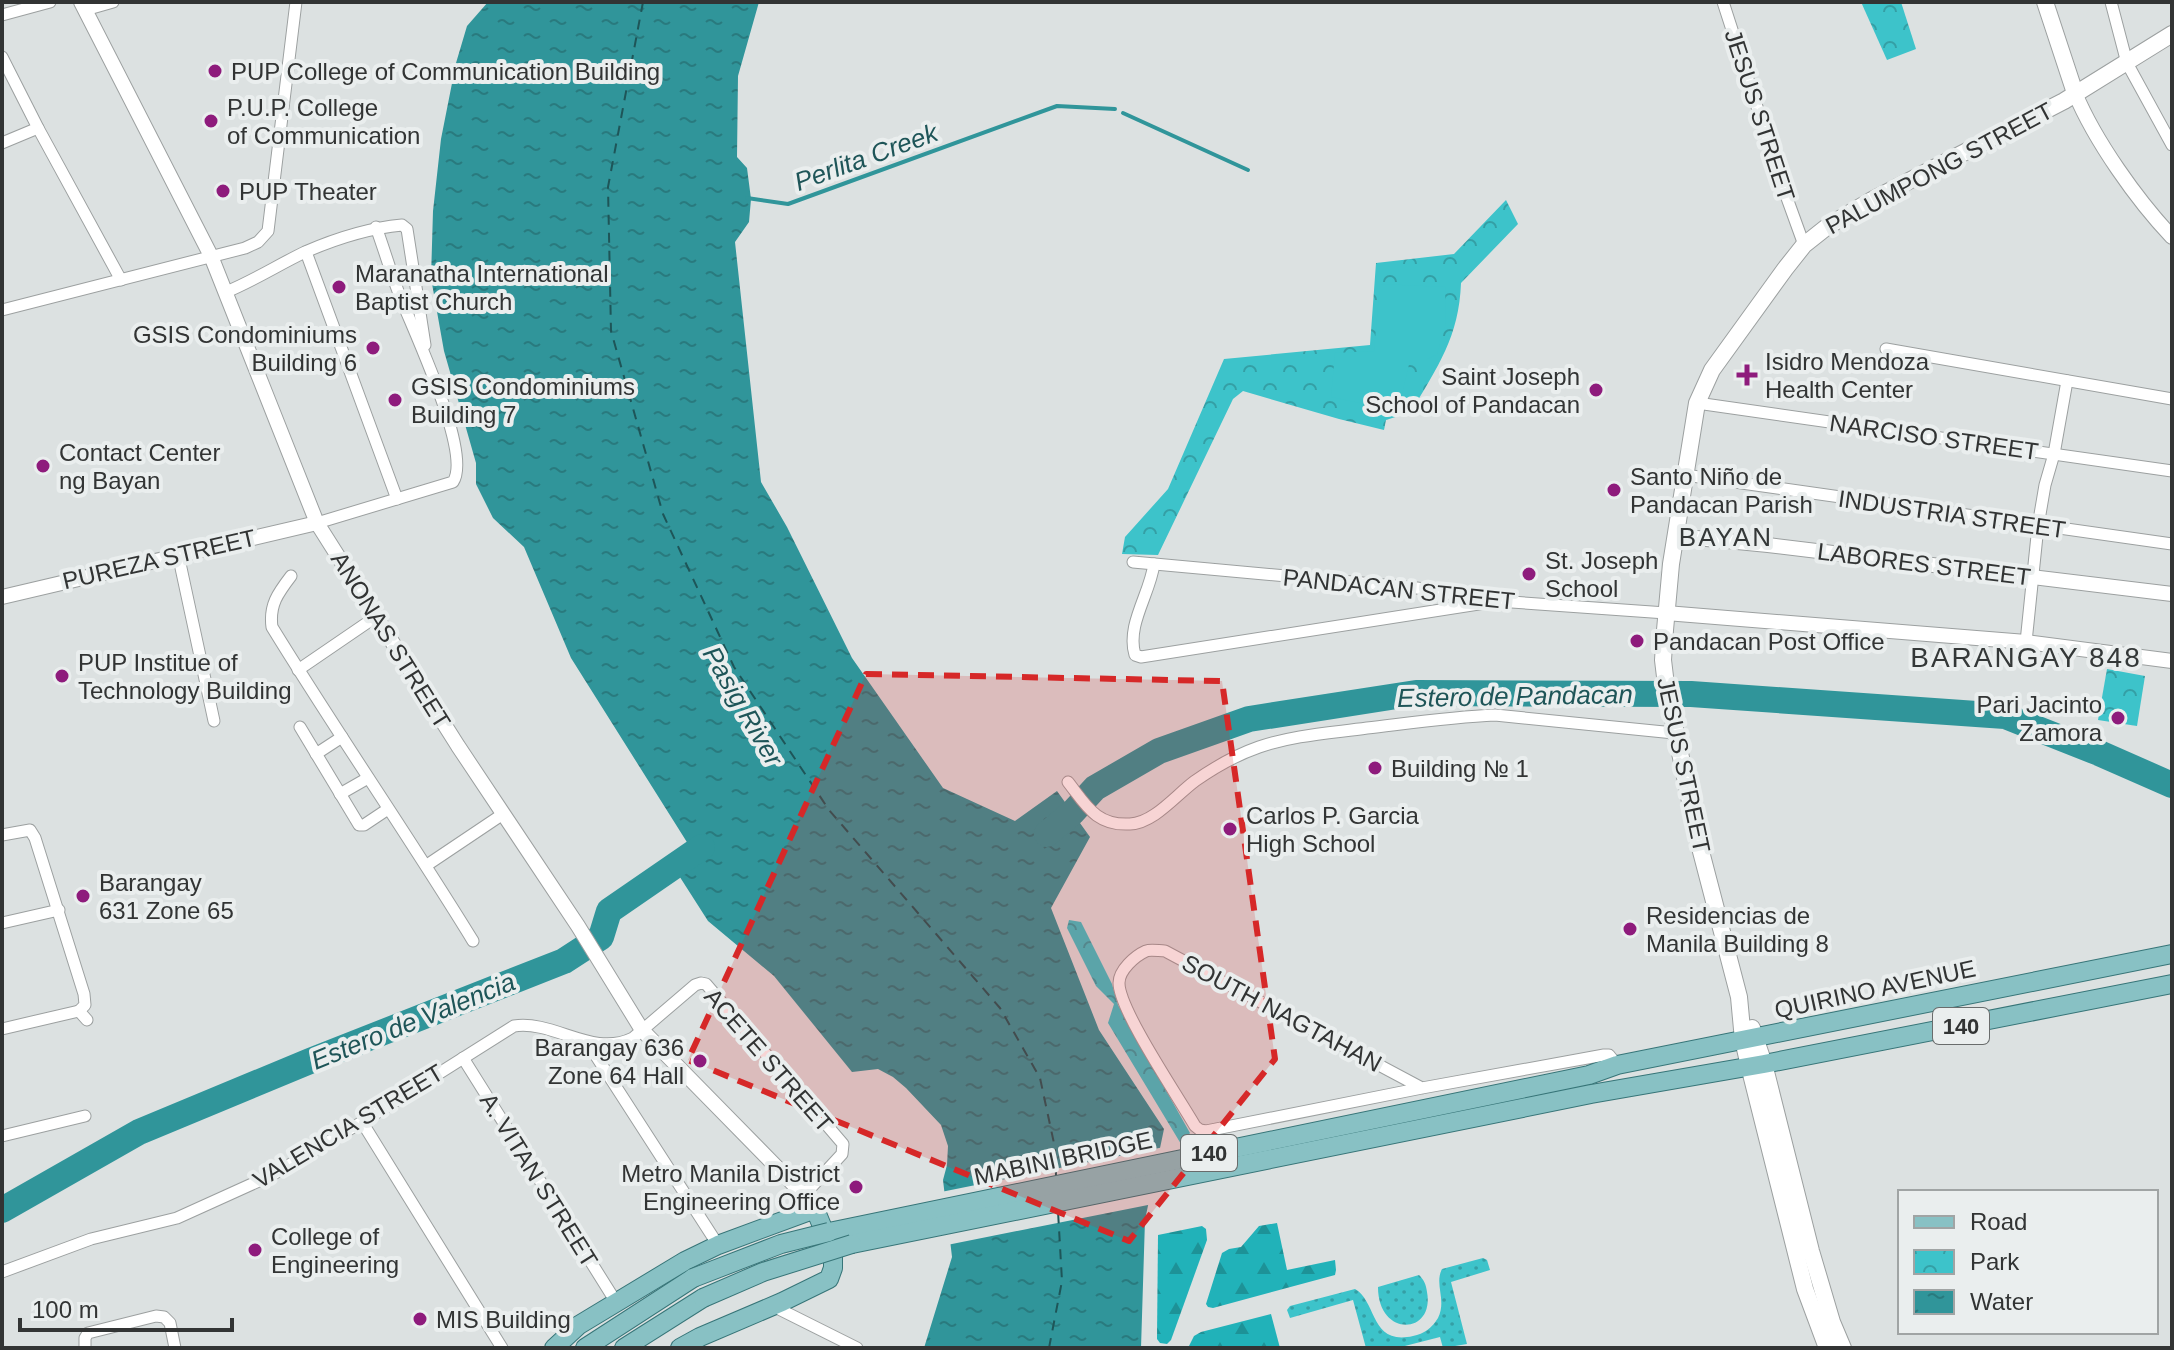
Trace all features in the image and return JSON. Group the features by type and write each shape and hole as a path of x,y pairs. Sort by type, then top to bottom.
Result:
{"main road":[{"path":"2045,2 2079,91"},
{"name":"PALUMPONG STREET","path":"1804,245 1828,226 1872,200 2079,91 2172,34"},
{"name":"JESUS STREET","path":"1756,1065 1698,840 1670,714 1663,660 1676,536 1697,403 1712,370 1804,245"},
{"name":"QUIRINO AVENUE","path":"1589,1075 1617,1065 2172,954"},
{"path":"2081,972 2089,1000"},
{"name":"QUIRINO AVENUE","path":"1591,1094 1958,1027 2172,984"},
{"path":"1953,998 1958,1027"},
{"path":"1756,1065 1805,1289 1827,1348"},
{"path":"1756,1065 1832,1322 1843,1348"},
{"name":"MABINI BRIDGE","path":"585,1348 693,1278 781,1244 856,1225 1589,1075"},
{"name":"MABINI BRIDGE","path":"624,1348 703,1298 763,1272 852,1244 1591,1094"},
{"path":"554,1348 579,1325 685,1261 809,1202 833,1253 829,1279 680,1348"}],"street":[{"path":"2,15 50,2"},
{"path":"83,6 113,2"},
{"path":"2,310 245,248 258,242 268,231 296,2"},
{"name":"JESUS STREET","path":"1723,2 1804,245"},
{"path":"2111,2 2120,66 2172,145"},
{"name":"ANONAS STREET","path":"83,6 211,256 317,523 642,1030 809,1202"},
{"path":"2,57 6,76 121,280"},
{"path":"2079,91 2084,114 2102,146 2156,221 2172,237"},
{"path":"2,143 38,128"},
{"path":"226,292 306,252 376,227 402,225 407,229 426,357"},
{"path":"317,523 453,482 457,476 456,451 439,390 398,292 376,227"},
{"path":"306,252 397,499"},
{"path":"1886,349 2172,399"},
{"path":"2026,642 2038,526 2067,381"},
{"name":"NARCISO STREET","path":"1697,403 2172,471"},
{"name":"INDUSTRIA STREET","path":"1685,475 2172,544"},
{"name":"PUREZA STREET","path":"2,597 317,523"},
{"name":"LABORES STREET","path":"1676,536 2172,594"},
{"path":"178,554 214,721"},
{"name":"PANDACAN STREET","path":"1133,562 1417,588 1497,601 1666,613"},
{"path":"1154,564 1133,635 1135,655 1141,657 1497,601"},
{"path":"291,576 272,603 272,627 473,941"},
{"path":"1666,613 2026,642 2172,661"},
{"path":"298,670 377,616"},
{"path":"1068,782 1092,815 1132,825 1143,821 1224,762 1259,747 1306,736 1495,715 1674,733"},
{"path":"300,727 359,825 388,809"},
{"path":"316,754 342,737"},
{"path":"340,794 368,778"},
{"path":"427,865 503,814"},
{"path":"2,835 30,830 35,838 85,1005 83,1015 2,1029"},
{"path":"2,923 59,910"},
{"name":"SOUTH NAGTAHAN","path":"1422,1088 1165,951 1148,950 1123,970 1119,983 1126,1011 1200,1130 1604,1055 1613,1058 1617,1065"},
{"name":"ACETE STREET","path":"642,1030 695,985 706,984 843,1144 842,1154 809,1202"},
{"name":"VALENCIA STREET","path":"2,1272 91,1239 177,1218 272,1175 514,1026 523,1025 606,1045 623,1043 642,1030"},
{"path":"587,1042 718,1245"},
{"name":"A. VITAN STREET","path":"463,1058 616,1302"},
{"path":"2,1136 85,1116"},
{"path":"362,1122 502,1348"},
{"path":"773,1306 857,1348"},
{"path":"85,1343 88,1333 156,1316 164,1317 170,1323 175,1348"}],"highlighted area":[{"path":"866,674 1222,681 1275,1059 1129,1241 688,1060"}],"green space":[{"path":"1861,2 1901,2 1916,49 1887,60"},
{"path":"1506,200 1518,224 1461,283 1451,335 1411,412 1386,420 1384,430 1243,391 1233,399 1158,555 1122,554 1125,537 1168,489 1224,359 1370,345 1376,263 1454,254"},
{"path":"1380,284 1445,287 1446,323 1437,354 1426,360 1410,360 1398,411 1331,397 1335,353 1374,351"},
{"path":"2107,669 2145,676 2137,726 2098,720"},
{"path":"1069,920 1081,922 1112,984 1118,1005 1190,1133 1181,1144 1108,1023 1114,1004 1096,986 1067,928"},
{"path":"1277,1223 1287,1270 1335,1260 1335,1275 1208,1307 1206,1304 1222,1253 1241,1247 1259,1226"},
{"path":"1202,1226 1206,1229 1207,1240 1171,1340 1167,1344 1160,1343 1157,1339 1158,1235"},
{"path":"1483,1258 1487,1260 1490,1270 1451,1282 1467,1344 1443,1348 1440,1337 1397,1348 1366,1348 1353,1300 1290,1318 1287,1310 1290,1306 1355,1289 1389,1335 1417,1335 1427,1330 1438,1318 1442,1269"},
{"path":"1419,1275 1427,1292 1423,1317 1406,1325 1396,1322 1380,1304 1378,1287"},
{"path":"1271,1314 1280,1348 1188,1348 1194,1336 1201,1332"}],"water":[{"name":"Pasig River","path":"488,2 759,2 738,76 737,157 747,168 751,199 749,222 735,242 761,482 787,527 852,658 943,788 1015,821 1057,791 1090,837 1051,908 1099,1030 1164,1129 1145,1220 1141,1348 924,1348 952,1257 943,1180 948,1146 941,1125 893,1077 878,1069 852,1072 774,976 708,921 669,860 690,847 571,658 524,547 493,518 476,484 476,463 444,351 431,278 433,211 441,139 456,63 467,26"}],"pier":[{"path":"1164,1147 1153,1204 947,1245 941,1192"}],"waterway":[{"name":"Perlita Creek","path":"747,198 788,204 1057,106 1115,109"},
{"name":"Perlita Creek","path":"1123,113 1248,170"},
{"name":"Estero de Pandacan","path":"1047,834 1095,788 1159,751 1249,719 1416,693 1691,694 2005,716 2172,785"},
{"name":"Estero de Valencia","path":"2,1210 139,1132 564,961 601,937 609,911 702,847"}],"ferry route":[{"path":"643,2 608,187 611,331 663,514 734,667 829,810 1000,1008 1040,1078 1055,1148 1056,1176"},
{"path":"1049,1348 1062,1281 1058,1211"}],"place":[{"name":"PUP College of Communication Building","path":"215,71"},
{"name":"P.U.P. College of Communication","path":"211,121"},
{"name":"PUP Theater","path":"223,191"},
{"name":"Maranatha International Baptist Church","path":"339,287"},
{"name":"GSIS Condominiums Building 6","path":"373,348"},
{"name":"Isidro Mendoza Health Center","path":"1747,375"},
{"name":"Saint Joseph School of Pandacan","path":"1596,390"},
{"name":"GSIS Condominiums Building 7","path":"395,400"},
{"name":"Contact Center ng Bayan","path":"43,466"},
{"name":"Santo Niño de Pandacan Parish","path":"1614,490"},
{"name":"St. Joseph School","path":"1529,574"},
{"name":"Pandacan Post Office","path":"1637,641"},
{"name":"PUP Institue of Technology Building","path":"62,676"},
{"name":"Pari Jacinto Zamora","path":"2118,718"},
{"name":"Building № 1","path":"1375,768"},
{"name":"Carlos P. Garcia High School","path":"1230,829"},
{"name":"Barangay 631 Zone 65","path":"83,896"},
{"name":"Residencias de Manila Building 8","path":"1630,929"},
{"name":"Barangay 636 Zone 64 Hall","path":"700,1061"},
{"name":"Metro Manila District Engineering Office","path":"856,1187"},
{"name":"College of Engineering","path":"255,1250"},
{"name":"MIS Building","path":"420,1319"}],"district":[{"name":"BAYAN","path":"1726,537"},
{"name":"BARANGAY 848","path":"2026,657"}]}
